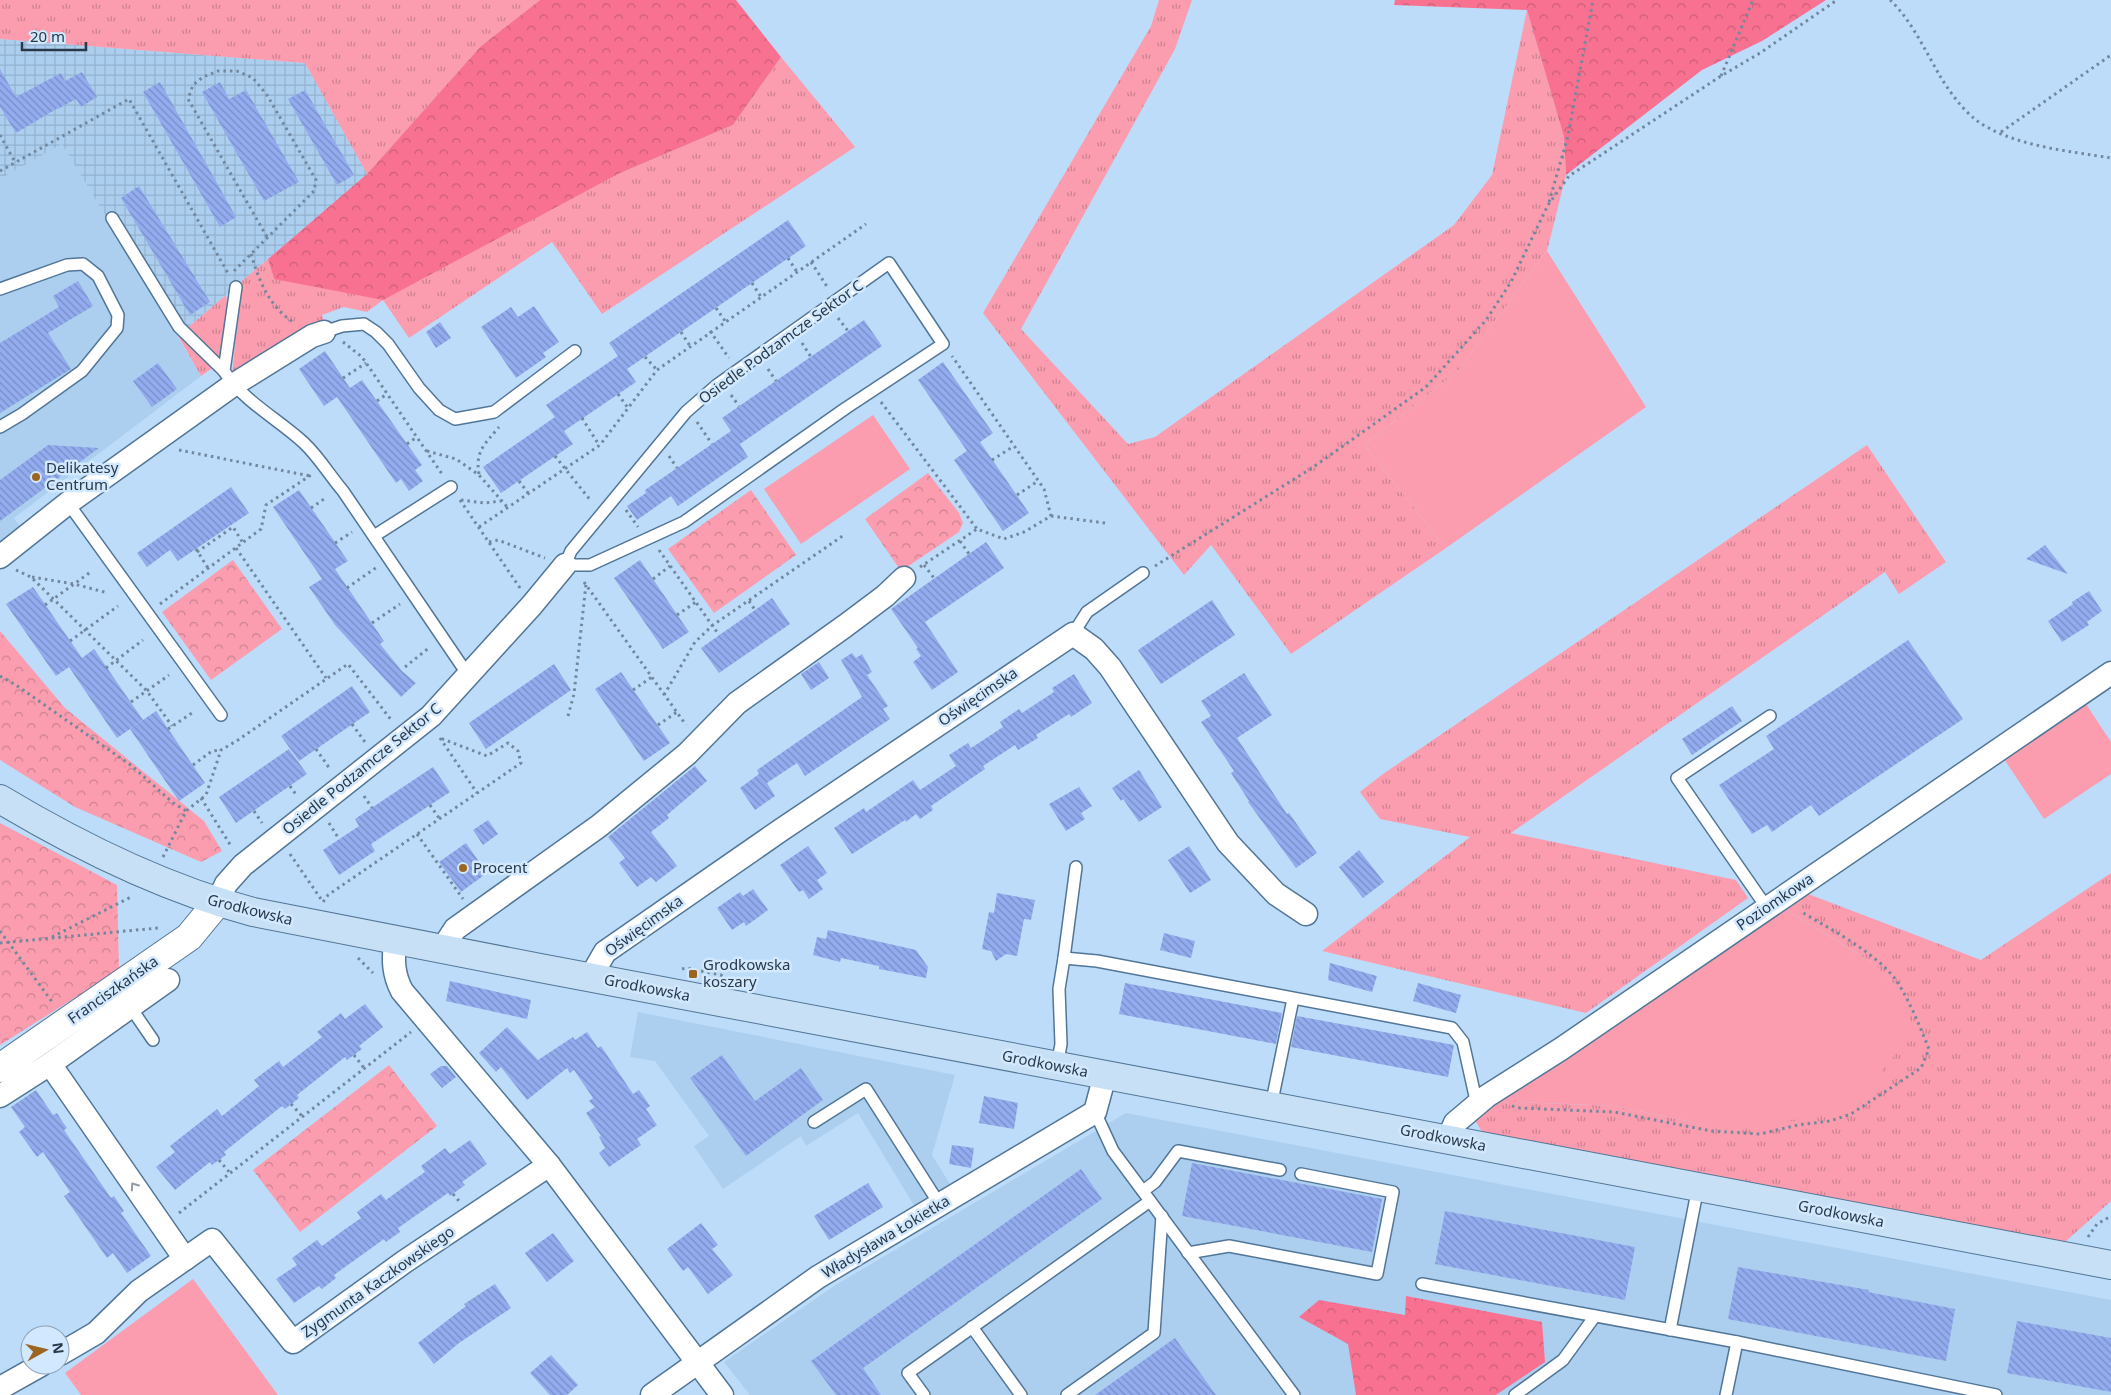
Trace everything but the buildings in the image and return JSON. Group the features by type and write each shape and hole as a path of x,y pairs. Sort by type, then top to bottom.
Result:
{"main road":[{"name":"Grodkowska","path":"0,799 114,862 151,878 217,903 285,920 2111,1265"}],"street":[{"path":"4,561 68,503 151,444 228,378 318,334"},
{"name":"Osiedle Podzamcze Sektor C","path":"217,903 226,884 243,865 427,719 532,605 565,565"},
{"path":"442,949 455,929 599,826 687,754 736,703 845,626 885,596 904,578"},
{"path":"1073,634 1094,649 1110,667 1228,843 1276,894 1306,914"},
{"name":"Oświęcimska","path":"590,978 605,952 781,830 1073,634"},
{"name":"Poziomkowa","path":"1448,1139 1455,1123 1482,1101 2111,673"},
{"name":"Franciszkańska","path":"27,1064 123,997 189,937 217,903"},
{"path":"395,941 393,960 396,979 402,991 549,1165 722,1395"},
{"name":"Franciszkańska","path":"0,1096 67,1021 168,980"},
{"path":"27,1064 162,1226 185,1259"},
{"path":"1096,1112 1104,1075"},
{"name":"Władysława Łokietka","path":"652,1395 818,1278 1096,1112"},
{"name":"Zygmunta Kaczkowskiego","path":"70,1348 96,1333 139,1290 212,1240 293,1342 404,1262 549,1165"},
{"path":"0,1388 23,1375"}],"lane":[{"path":"112,218 178,327 228,378 305,444 374,536 468,675"},
{"name":"Osiedle Podzamcze Sektor C","path":"565,565 571,551 602,516 659,443 689,410 717,385 889,263 943,344"},
{"path":"0,289 67,264 82,264 98,276 118,315 117,328 82,371 22,414 0,427"},
{"path":"228,378 236,287"},
{"path":"318,334 342,326 364,324 376,332 388,344 419,388 439,410 455,419 496,411 575,351"},
{"path":"565,565 590,565 649,539 705,509 943,344"},
{"path":"374,536 451,487"},
{"path":"68,503 221,715"},
{"path":"1073,634 1087,612 1143,573"},
{"path":"1770,716 1677,778 1774,903"},
{"path":"1057,1066 1061,1044 1059,989 1076,867"},
{"path":"1064,958 1097,961 1452,1028 1462,1042 1482,1101"},
{"path":"123,997 153,1040"},
{"path":"1271,1106 1292,999"},
{"path":"814,1122 866,1089 940,1205"},
{"path":"1096,1112 1113,1151 1294,1395"},
{"path":"924,1395 908,1373 1146,1196 1178,1151 1280,1170"},
{"path":"1188,1253 1229,1246 1377,1274 1393,1192 1301,1174"},
{"path":"1670,1330 1698,1187"},
{"path":"1067,1395 1154,1333 1162,1216"},
{"path":"1422,1284 1736,1342 1996,1395"},
{"path":"1515,1395 1563,1360 1595,1316"},
{"path":"972,1327 1021,1395"},
{"path":"1726,1395 1736,1342"}],"path":[{"path":"1143,573 1312,468 1426,387 1486,320 1511,282 1548,205 1568,136 1593,0"},
{"path":"1721,76 1753,0"},
{"path":"1548,205 1569,176 1837,0"},
{"path":"1890,0 1896,5 1943,82 1976,120 2000,133 2032,144 2111,158"},
{"path":"2000,133 2111,55"},
{"path":"230,275 314,191 316,180 267,95 253,78 237,71 218,71 203,77 194,85 188,98 267,237"},
{"path":"0,170 129,99 236,287"},
{"path":"0,135 15,162"},
{"path":"479,527 600,445 657,370 710,331 866,224"},
{"path":"250,254 259,280 268,296 289,320 318,334 343,343 362,357 532,605"},
{"path":"788,258 797,272"},
{"path":"811,262 837,300"},
{"path":"752,283 760,297"},
{"path":"716,308 725,321"},
{"path":"710,331 738,371"},
{"path":"681,332 690,346"},
{"path":"943,344 1044,489 1051,516"},
{"path":"645,357 657,370"},
{"path":"343,378 366,363"},
{"path":"873,391 977,529 1004,539 1024,532 1051,516 1105,523"},
{"path":"377,401 387,394"},
{"path":"618,394 628,408"},
{"path":"689,410 712,444"},
{"path":"479,475 477,461 481,449 502,424 496,411"},
{"path":"582,418 600,445"},
{"path":"407,444 417,437"},
{"path":"151,444 311,476"},
{"path":"992,460 1014,446"},
{"path":"426,451 456,459 479,475 508,508"},
{"path":"555,456 602,516"},
{"path":"148,613 261,530 266,505 324,467"},
{"path":"519,481 528,493"},
{"path":"1017,495 1038,482"},
{"path":"617,497 670,566 719,635"},
{"path":"460,500 484,503 502,501"},
{"path":"208,568 196,550 232,526 242,543"},
{"path":"904,578 977,529"},
{"path":"664,695 696,642 713,625 844,535"},
{"path":"489,542 498,540 565,565 586,584 698,742"},
{"path":"960,540 970,554"},
{"path":"236,548 326,678"},
{"path":"347,588 389,559"},
{"path":"4,561 31,576 146,691 172,726"},
{"path":"924,565 934,578"},
{"path":"653,578 670,566"},
{"path":"45,605 92,571"},
{"path":"31,576 108,593"},
{"path":"568,716 574,694 586,584"},
{"path":"372,624 413,594"},
{"path":"749,601 755,610"},
{"path":"677,615 696,602"},
{"path":"70,641 118,606"},
{"path":"405,667 442,637"},
{"path":"106,668 143,640"},
{"path":"193,765 212,751 221,750 238,740 348,664 404,737"},
{"path":"131,702 169,675"},
{"path":"0,676 16,685 132,766 172,802 186,811"},
{"path":"633,690 652,677"},
{"path":"168,729 195,711"},
{"path":"658,725 677,712"},
{"path":"427,719 477,793"},
{"path":"278,837 323,902 328,896 439,818 521,763 518,751 508,743 487,756 440,738"},
{"path":"162,859 186,811 206,795 221,750"},
{"path":"201,798 243,865"},
{"path":"430,805 439,818"},
{"path":"417,834 474,915"},
{"path":"49,939 137,894"},
{"path":"1482,1101 1520,1108 1614,1112 1711,1131 1760,1134 1798,1125 1830,1121 1851,1114 1921,1068 1929,1049 1913,1010 1897,982 1871,955 1774,903"},
{"path":"0,943 161,928"},
{"path":"0,931 67,1021"},
{"path":"355,956 367,966 377,979"},
{"path":"162,1226 415,1029"},
{"path":"354,1055 364,1068"},
{"path":"291,1104 302,1116"},
{"path":"219,1160 230,1173"}],"shaded area":[{"path":"0,39 305,63 367,174 178,336 62,144 0,179"},
{"path":"62,143 201,376 14,518 21,528 0,543 0,179"},
{"path":"638,1012 955,1075 932,1155 950,1184 915,1207 858,1113 806,1146 801,1136 723,1189 694,1146 709,1136 655,1061 630,1057"},
{"path":"1126,1113 2111,1300 2111,1395 750,1395 724,1362 834,1286"}],"green space":[{"path":"0,0 540,0 481,46 367,174 305,63 0,39"},
{"path":"540,0 736,0 781,57 733,125 618,174 383,300 274,279 268,259 367,174 481,46"},
{"path":"1159,0 1192,0 1175,49 1021,329 1128,444 1155,437 1454,225 1492,175 1527,10 1564,137 1566,175 1547,251 1458,371 1364,445 1446,548 1291,654 1211,545 1184,575 983,313 1151,26"},
{"path":"1395,0 1826,0 1762,41 1702,70 1566,175 1564,137 1527,10 1394,5"},
{"path":"781,57 855,147 602,314 552,242 409,338 383,300 367,312 344,307 322,315 324,321 232,374 242,281 268,259 274,279 618,174 733,125"},
{"path":"1547,251 1646,407 1446,548 1364,445 1458,371"},
{"path":"226,295 228,308 221,362 201,376 178,336"},
{"path":"873,415 910,469 801,544 764,489"},
{"path":"1867,445 1946,562 1899,594 1885,572 1511,833 1736,880 1748,898 1586,1013 1322,951 1470,837 1380,819 1360,792 1383,774"},
{"path":"928,473 959,513 963,523 959,532 901,571 865,519"},
{"path":"751,490 796,555 714,613 668,549"},
{"path":"233,560 282,629 211,680 162,612"},
{"path":"0,631 65,708 204,821 222,851 201,862 75,807 0,760"},
{"path":"2084,701 2111,742 2111,774 2044,819 2002,756"},
{"path":"0,823 117,885 119,970 0,1045"},
{"path":"2111,873 2111,1201 2065,1242 1482,1132 1475,1120 1514,1090 1521,1102 1615,1106 1706,1125 1896,986 1870,961 1781,907 1803,892 1981,960"},
{"path":"1781,907 1870,961 1896,986 1915,1031 1851,1108 1754,1128 1706,1125 1615,1106 1521,1102 1514,1090"},
{"path":"389,1065 437,1126 300,1232 253,1170"},
{"path":"193,1279 278,1395 81,1395 66,1375 70,1375 70,1369"},
{"path":"1406,1296 1542,1322 1545,1362 1496,1395 1356,1395 1348,1344 1299,1317 1319,1300 1405,1315"}],"place":[{"name":"Delikatesy Centrum","path":"36,477"},
{"name":"Procent","path":"463,868"},
{"name":"Grodkowska koszary","path":"693,974"}]}
